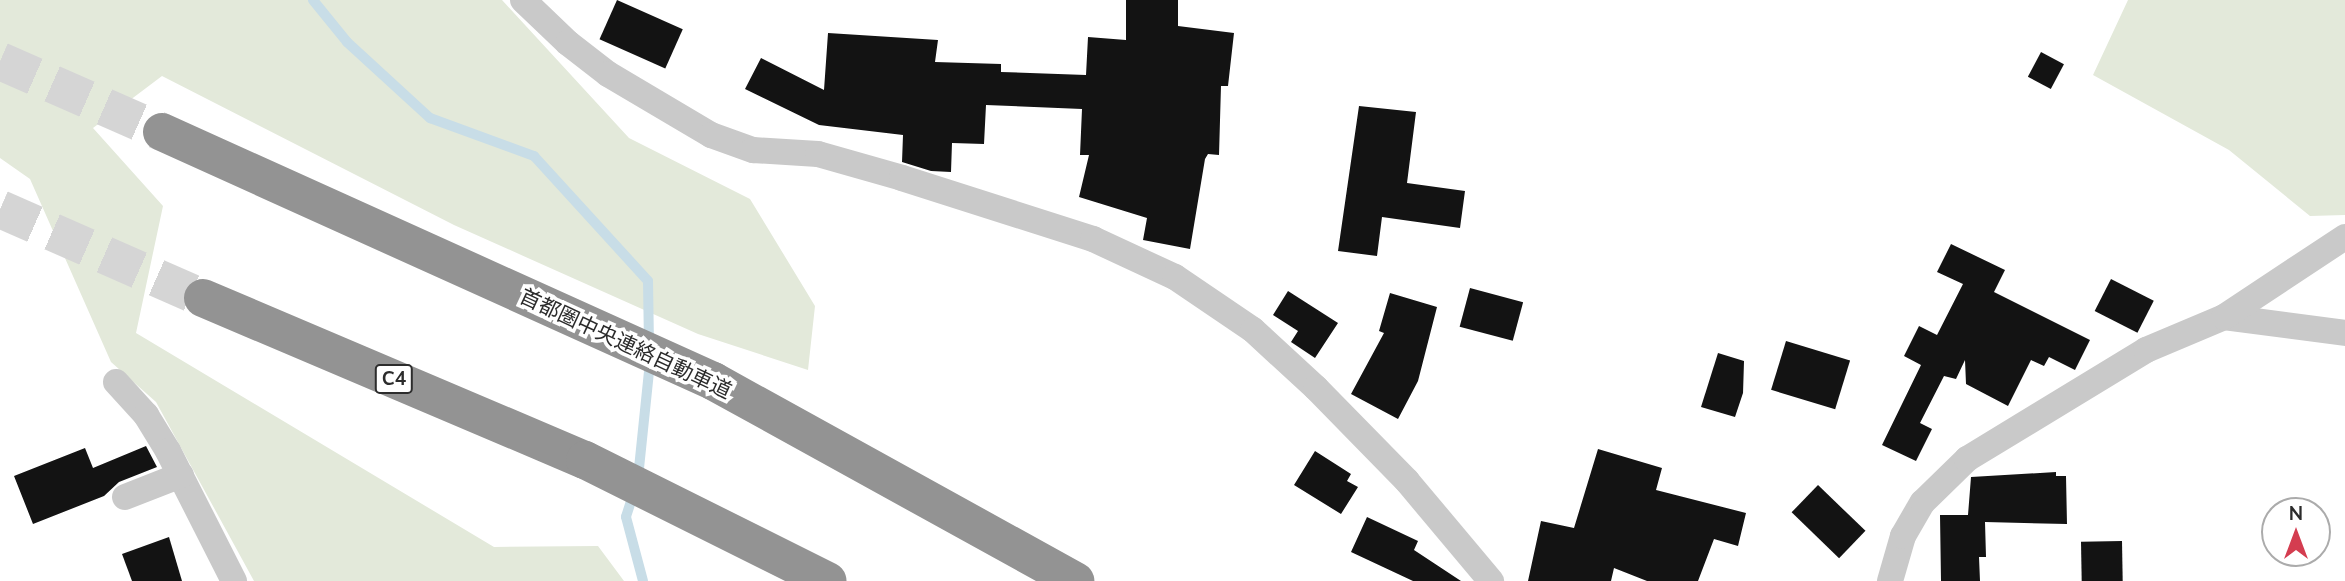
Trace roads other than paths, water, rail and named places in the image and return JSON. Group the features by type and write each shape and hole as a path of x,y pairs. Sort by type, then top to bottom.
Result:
{"highway":[{"name":"首都圏中央連絡自動車道","path":"162,132 713,381 1076,581"},
{"name":"C4","path":"203,298 585,460 705,517 828,581"}],"street":[{"path":"523,0 608,74 711,135 752,150 818,154 902,178 1093,239 1175,277 1252,330 1316,388 1407,481 1491,581"},
{"path":"1890,581 1903,536 1944,477 2146,350 2224,317 2345,237"},
{"path":"2224,317 2345,333"},
{"path":"116,382 146,415 181,475 234,581"},
{"path":"125,497 181,475"}],"waterway":[{"path":"313,0 347,42 430,118 534,156 648,281 649,342"},
{"path":"638,478 650,361"},
{"path":"634,492 626,517 643,581"}],"tunnel":[{"path":"0,61 162,132"},
{"path":"0,209 203,298"}]}
